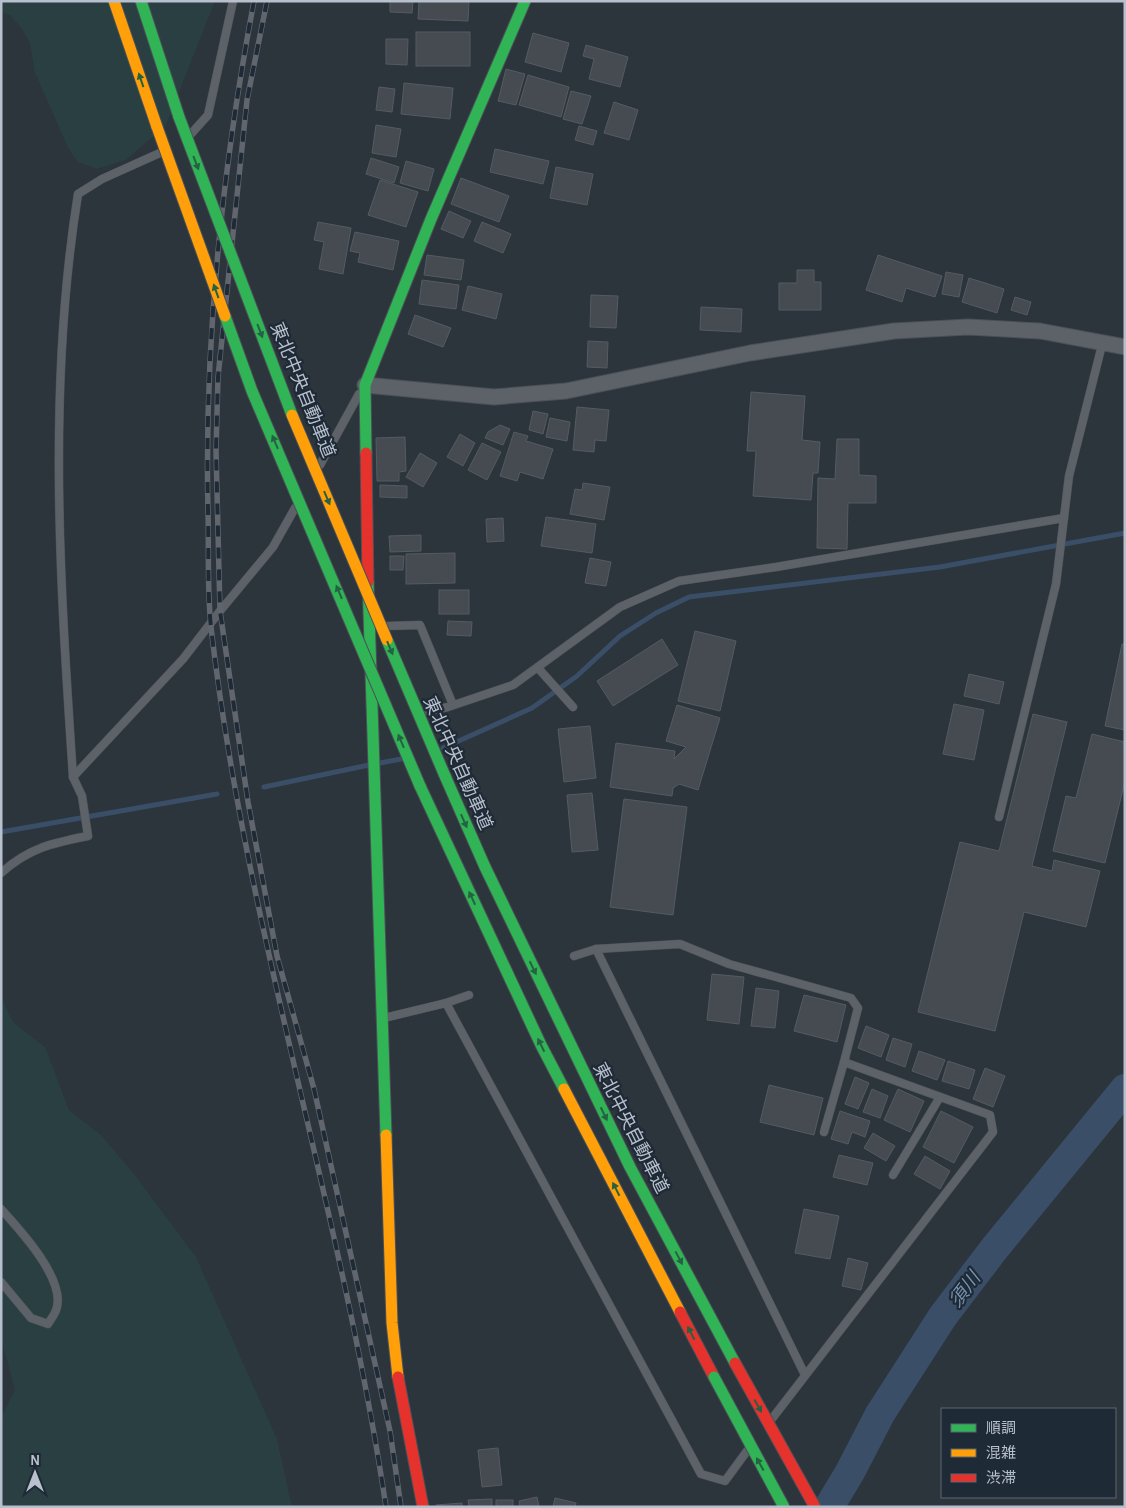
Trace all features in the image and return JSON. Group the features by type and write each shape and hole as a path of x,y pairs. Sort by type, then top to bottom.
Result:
{"main road":[{"path":"114,1 156,127 252,391 420,786 541,1045 784,1507"},
{"name":"東北中央自動車道","path":"141,1 179,118 291,412 485,867 630,1167 815,1507"},
{"path":"423,1507 397,1372 392,1323 384,1018 374,783 365,385 431,218 526,1"},
{"path":"778,1441 821,1507"}],"street":[{"path":"365,385 494,397 566,391 750,354 894,331 968,327 1022,330 1103,341 1125,347"}],"lane":[{"path":"183,142 208,115 233,1"},
{"path":"1,873 18,858 44,845 88,836 82,796 72,777 61,599 58,472 61,363 78,194 102,180 174,146"},
{"path":"999,817 1056,584 1069,476 1103,341"},
{"path":"312,479 365,385"},
{"path":"72,777 183,659 273,547 307,487"},
{"path":"411,714 452,705 513,685 620,606 679,581 776,567 1064,518"},
{"path":"370,627 420,625 452,705"},
{"path":"538,668 572,705"},
{"path":"373,726 401,715"},
{"path":"574,956 596,949 680,944 728,964 851,998 858,1008 824,1132"},
{"path":"596,949 805,1375"},
{"path":"384,1018 446,1003 469,995"},
{"path":"446,1003 700,1474 725,1481 759,1435"},
{"path":"765,1428 993,1132 990,1116 844,1062"},
{"path":"892,1175 940,1097"},
{"path":"1,1209 25,1236 48,1271 57,1292 57,1307 48,1324 31,1318 1,1282"}],"green space":[{"path":"1,1 215,1 166,125 126,160 97,169 78,162 69,150 35,73 30,43 22,29 11,16 1,12"},
{"path":"1,997 13,1022 45,1047 69,1110 102,1136 134,1174 196,1257 277,1439 292,1507 1,1507 1,1418 15,1390 1,1338"}],"building":[{"path":"390,1 413,1 412,13 390,12"},
{"path":"419,1 469,1 468,21 418,19"},
{"path":"416,32 470,32 470,66 416,66"},
{"path":"533,33 569,43 561,72 525,62"},
{"path":"386,39 408,39 407,65 386,64"},
{"path":"586,45 628,57 620,87 589,79 594,59 583,56"},
{"path":"506,69 525,74 516,105 498,101"},
{"path":"528,75 569,87 561,117 519,105"},
{"path":"404,83 453,88 450,119 401,114"},
{"path":"379,87 395,89 392,112 376,110"},
{"path":"571,91 591,96 582,124 563,119"},
{"path":"614,102 638,110 629,140 604,133"},
{"path":"376,125 401,129 396,157 372,153"},
{"path":"579,126 597,131 593,145 575,140"},
{"path":"495,149 549,161 543,184 490,172"},
{"path":"371,158 399,167 394,183 366,174"},
{"path":"406,161 434,169 428,191 400,183"},
{"path":"556,167 593,174 587,205 550,198"},
{"path":"461,178 509,196 499,222 451,204"},
{"path":"380,180 418,192 406,227 368,215"},
{"path":"449,211 471,221 463,238 441,229"},
{"path":"318,222 351,228 343,274 319,269 324,242 314,240"},
{"path":"482,222 511,234 503,253 474,241"},
{"path":"355,232 399,241 393,270 358,262 360,253 350,251"},
{"path":"427,255 464,260 461,280 424,275"},
{"path":"878,255 942,276 935,297 906,288 902,302 866,290"},
{"path":"797,270 814,270 814,282 821,282 821,310 779,310 779,283 797,283"},
{"path":"946,272 963,275 959,297 942,294"},
{"path":"969,278 1004,289 997,313 962,302"},
{"path":"422,280 459,285 456,309 419,304"},
{"path":"468,286 502,294 496,319 462,310"},
{"path":"591,295 618,296 616,328 590,327"},
{"path":"1015,297 1031,302 1027,315 1011,310"},
{"path":"701,307 742,309 741,332 700,330"},
{"path":"415,315 451,328 443,347 408,334"},
{"path":"588,341 608,342 607,368 587,367"},
{"path":"751,392 805,396 802,440 820,442 818,473 813,473 811,500 753,496 756,451 747,451"},
{"path":"577,407 609,410 606,441 595,440 594,452 573,450"},
{"path":"533,411 548,414 543,434 529,430"},
{"path":"550,418 570,422 567,441 546,437"},
{"path":"500,425 510,429 503,445 485,438 488,432"},
{"path":"514,432 528,436 526,441 553,449 543,479 520,472 517,481 500,476"},
{"path":"460,434 475,443 463,466 447,457"},
{"path":"405,437 406,471 399,472 399,481 377,481 376,438"},
{"path":"837,439 859,439 859,475 876,476 876,503 848,503 847,549 817,548 818,478 835,479"},
{"path":"482,443 501,452 487,480 468,470"},
{"path":"420,453 437,463 423,487 406,477"},
{"path":"583,483 610,487 604,520 570,514 575,489 582,490"},
{"path":"380,485 407,486 407,498 380,497"},
{"path":"546,517 596,524 592,553 541,546"},
{"path":"503,518 504,541 487,542 486,519"},
{"path":"421,535 421,551 390,552 389,536"},
{"path":"455,553 455,583 406,584 406,554"},
{"path":"390,556 404,556 403,570 390,570"},
{"path":"590,558 611,562 606,586 585,583"},
{"path":"439,590 469,590 469,614 439,614"},
{"path":"448,621 472,622 471,636 447,635"},
{"path":"695,631 736,641 720,711 678,701"},
{"path":"662,639 678,665 613,706 597,681"},
{"path":"1122,644 1125,644 1125,730 1105,726"},
{"path":"969,674 1004,682 999,704 964,696"},
{"path":"954,704 984,710 974,760 943,754"},
{"path":"677,705 720,718 698,790 679,784 673,788 672,796 610,787 616,743 675,751 674,759 686,747 666,741"},
{"path":"1033,714 1067,722 1032,866 1052,871 1054,860 1100,871 1086,927 1024,912 995,1031 918,1012 960,842 999,851"},
{"path":"590,726 596,778 564,782 558,729"},
{"path":"1092,734 1125,742 1125,781 1105,863 1053,851 1066,796 1076,798"},
{"path":"592,793 598,850 572,852 567,795"},
{"path":"624,799 687,807 673,915 610,907"},
{"path":"712,974 744,977 739,1024 707,1020"},
{"path":"756,988 779,991 775,1028 751,1026"},
{"path":"804,995 846,1005 837,1042 794,1031"},
{"path":"866,1026 889,1035 881,1057 858,1048"},
{"path":"893,1038 912,1044 905,1067 886,1060"},
{"path":"919,1051 945,1060 937,1080 912,1071"},
{"path":"948,1061 975,1070 969,1089 942,1081"},
{"path":"985,1068 1005,1076 993,1107 973,1099"},
{"path":"855,1077 869,1083 858,1109 845,1104"},
{"path":"769,1085 823,1098 814,1135 760,1122"},
{"path":"872,1089 888,1096 880,1118 863,1112"},
{"path":"898,1089 924,1101 910,1132 884,1120"},
{"path":"840,1111 870,1121 865,1137 852,1132 848,1144 831,1139"},
{"path":"941,1111 973,1127 954,1163 923,1147"},
{"path":"873,1133 895,1146 886,1161 864,1148"},
{"path":"839,1155 873,1163 867,1185 833,1177"},
{"path":"925,1156 950,1171 940,1189 914,1174"},
{"path":"804,1209 839,1216 830,1259 795,1253"},
{"path":"848,1258 868,1263 861,1290 842,1286"},
{"path":"498,1448 502,1485 482,1487 478,1450"},
{"path":"537,1497 539,1507 520,1507 519,1501"},
{"path":"555,1498 576,1503 575,1507 553,1507"},
{"path":"492,1499 492,1507 469,1507 468,1500"},
{"path":"496,1500 513,1500 513,1507 496,1507"},
{"path":"462,1503 462,1507 436,1507 436,1505"}],"waterway":[{"path":"443,748 532,708 577,676 620,636 656,613 689,597 940,567 1125,533"},
{"path":"380,763 401,759"},
{"path":"264,787 369,765"},
{"path":"1,832 217,794"},
{"name":"須川","path":"829,1507 850,1472 880,1414 943,1316 994,1249 1125,1089"}],"railway":[{"path":"254,1 224,192 212,319 208,448 211,627 226,738 246,849 345,1287 367,1396 386,1507"},
{"path":"267,1 247,100 218,377 216,451 220,611 248,802 277,956 314,1089 390,1431 401,1507"}],"traffic: fast":[{"path":"141,1 179,117"},
{"path":"366,453 365,385 431,219 525,1"},
{"path":"179,117 292,415"},
{"path":"225,316 252,391 420,786"},
{"path":"368,582 386,1135"},
{"path":"387,640 445,776"},
{"path":"445,776 485,867 630,1167 735,1363"},
{"path":"420,786 541,1045 564,1089"},
{"path":"714,1377 784,1507"}],"traffic: slow":[{"path":"114,1 157,127"},
{"path":"157,127 225,316"},
{"path":"292,415 387,640"},
{"path":"564,1089 680,1312"},
{"path":"386,1135 392,1323 398,1377"}],"traffic: jam":[{"path":"366,453 368,582"},
{"path":"680,1312 714,1377"},
{"path":"735,1363 815,1507"},
{"path":"398,1377 423,1507"}]}
